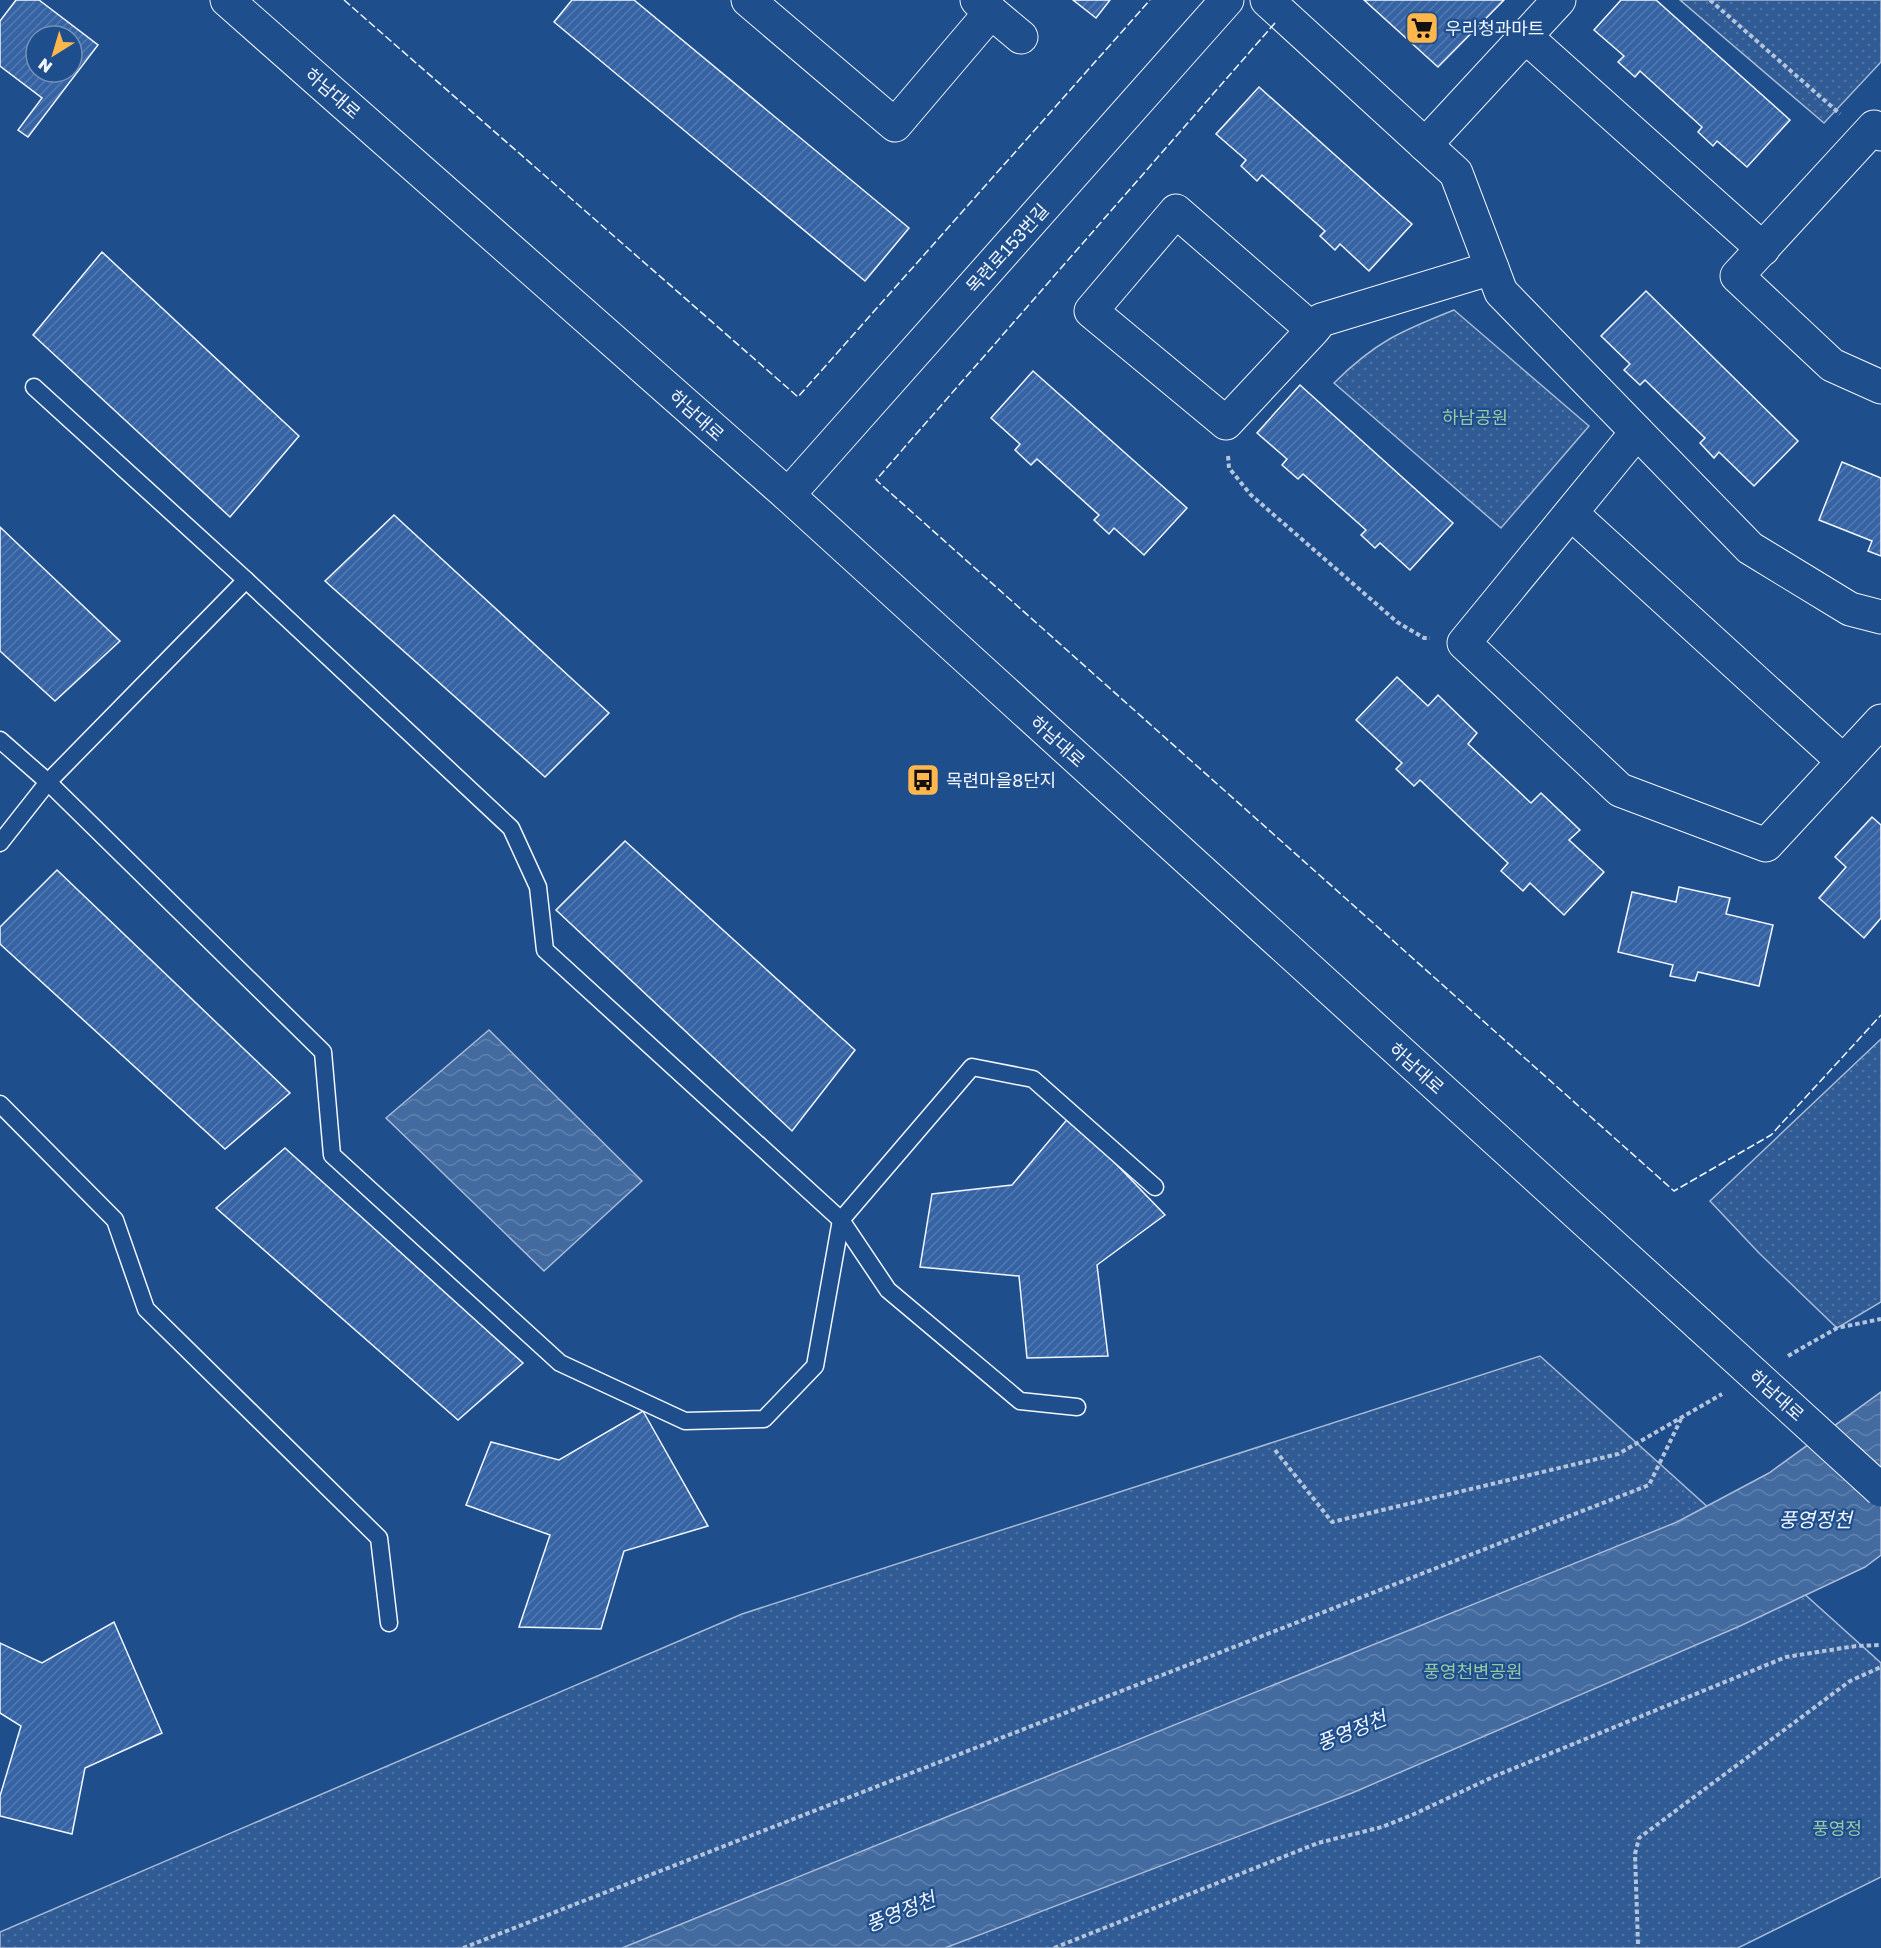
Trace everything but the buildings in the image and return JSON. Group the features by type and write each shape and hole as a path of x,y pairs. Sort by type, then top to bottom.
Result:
{"street":[{"name":"하남대로","path":"228,0 788,495 1881,1490"},
{"path":"748,0 895,125 984,6 1021,37"},
{"name":"목련로153번길","path":"788,495 1227,0"},
{"path":"1267,0 1456,172 1501,292 1750,548 1850,609 1881,617"},
{"path":"1425,145 1559,0"},
{"path":"1525,36 1763,249"},
{"path":"1873,135 1737,276 1832,365 1881,387"},
{"path":"1313,330 1176,212 1091,311 1227,423 1313,330 1321,320 1492,268"},
{"path":"1637,432 1464,643 1620,790 1766,845 1881,721"},
{"path":"1571,513 1843,762"}],"lane":[{"path":"34,387 246,580 511,828 538,887 545,950 841,1220 888,1290 1020,1401 1077,1407"},
{"path":"0,843 48,783 246,580"},
{"path":"0,740 48,783 323,1052 332,1155 560,1363 685,1421 765,1419 815,1366 841,1220 972,1067 1033,1078 1155,1187"},
{"path":"0,1104 115,1220 146,1309 379,1538 389,1623"}],"path":[{"path":"1710,0 1873,135"},
{"path":"1227,423 1229,468 1251,495 1397,622 1424,638 1464,643"},
{"path":"1778,1362 1837,1328 1881,1319"},
{"path":"1275,1450 1332,1522 1618,1454 1730,1390"},
{"path":"463,1948 1649,1485 1681,1419"},
{"path":"1054,1948 1318,1844 1382,1827 1495,1776 1786,1657 1856,1646 1881,1645"},
{"path":"1638,1944 1635,1854 1640,1838 1850,1681 1881,1667"}],"green space":[{"path":"1680,0 1881,0 1881,62 1824,123"},
{"name":"하남공원","path":"1454,310 1589,426 1501,528 1334,383 1376,347 1419,324"},
{"path":"1881,1039 1881,1302 1837,1328 1759,1253 1710,1201"},
{"name":"풍영천변공원","path":"1540,1356 1881,1663 1881,1877 1738,1948 0,1948 0,1932 742,1614"}],"water":[{"path":"489,1030 642,1181 544,1271 386,1118"},
{"name":"풍영정천","path":"1881,1392 1881,1555 1865,1567 1740,1626 1352,1793 945,1948 622,1948 1677,1522 1769,1473"}],"fence":[{"path":"344,0 798,397 1150,0"},
{"path":"1275,23 876,480 1674,1191 1771,1135 1881,1015"}],"place":[{"name":"우리청과마트","path":"1422,28"},
{"name":"목련마을8단지","path":"923,780"}],"park label":[{"name":"풍영정","path":"1837,1828"}]}
